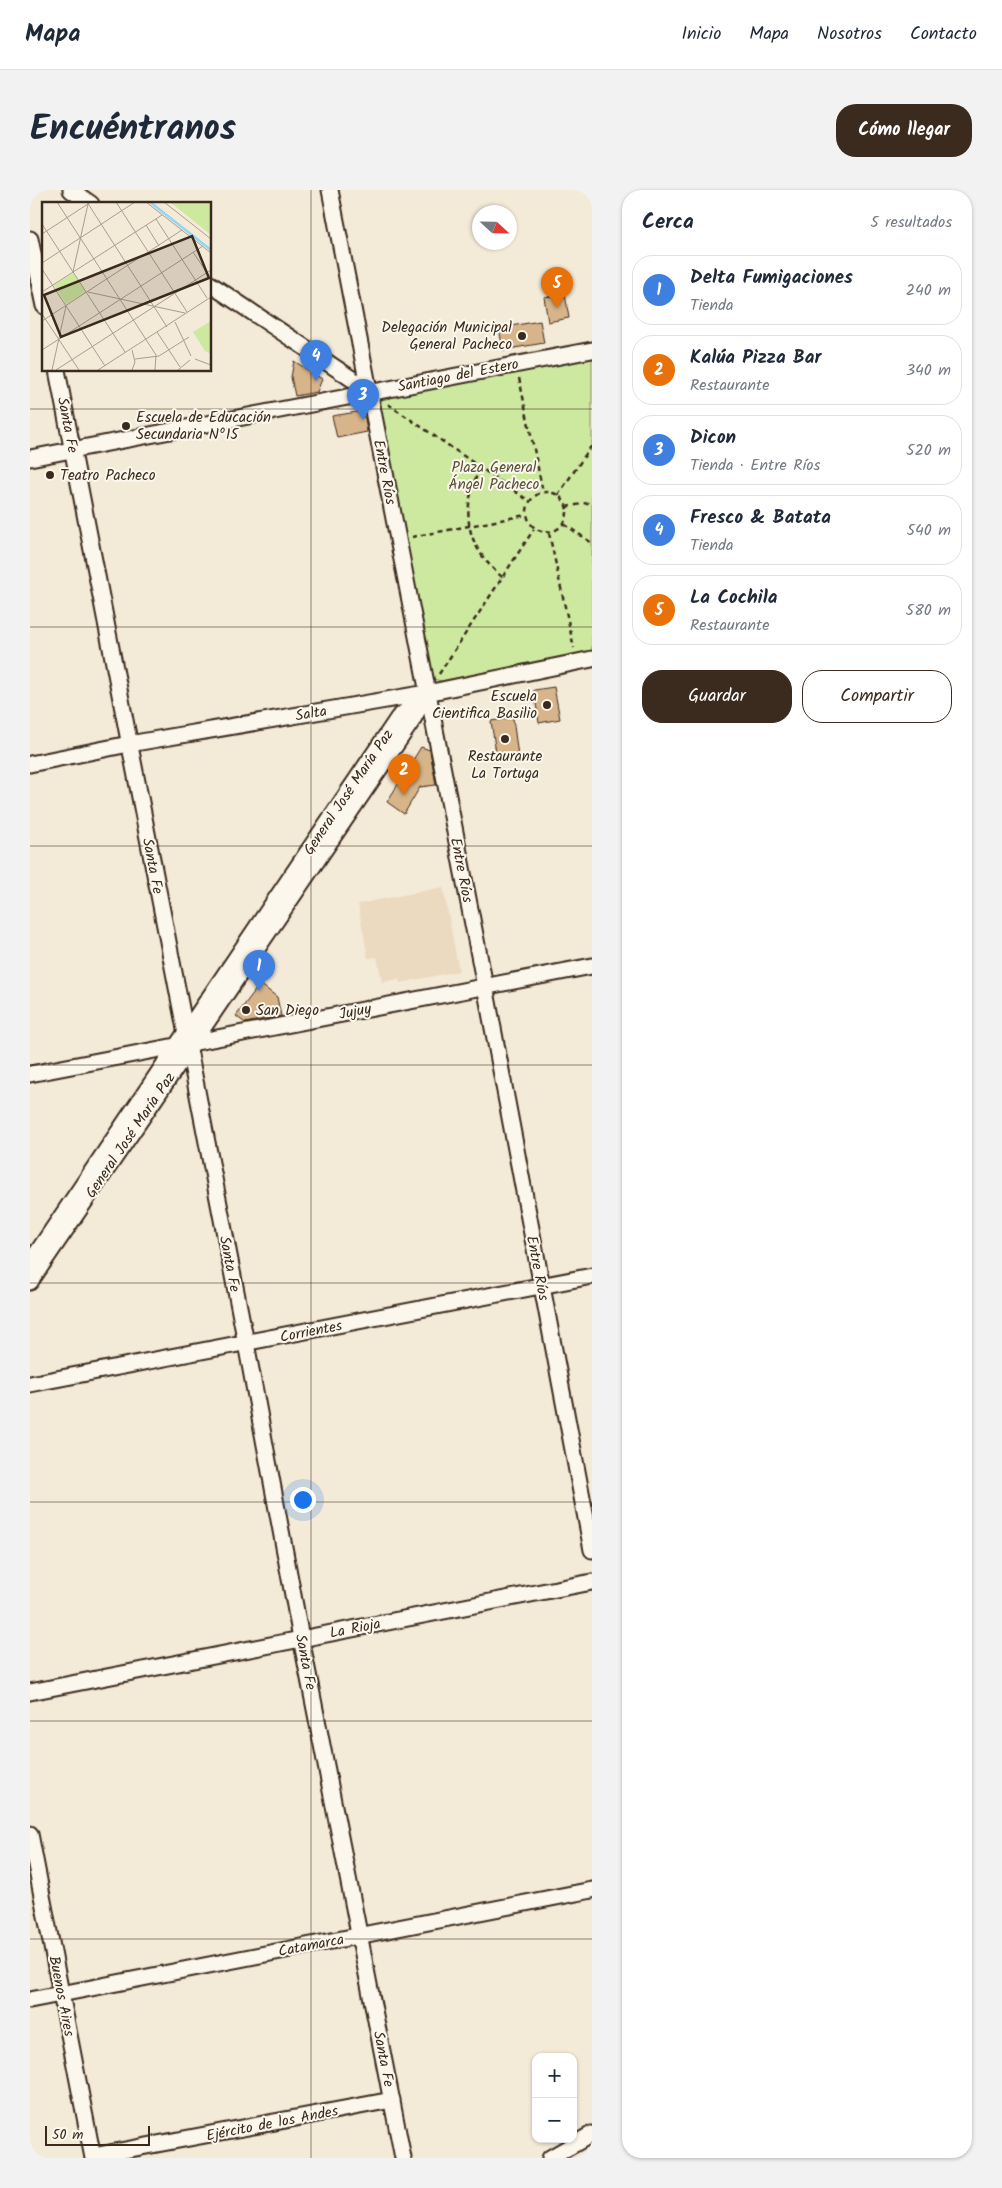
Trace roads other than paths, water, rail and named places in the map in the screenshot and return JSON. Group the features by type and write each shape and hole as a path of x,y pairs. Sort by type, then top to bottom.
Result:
{"street":[{"path":"71,190 88,202"},
{"name":"Entre Ríos","path":"330,190 485,986 592,1550"},
{"path":"30,239 42,296"},
{"path":"211,285 370,391"},
{"name":"Santiago del Estero","path":"30,458 370,391 592,350"},
{"name":"Santa Fe","path":"57,371 403,2158"},
{"name":"Salta","path":"30,764 129,744 427,693 592,659"},
{"name":"General José María Paz","path":"30,1263 412,721 427,693"},
{"name":"Jujuy","path":"30,1074 592,966"},
{"name":"General José María Paz","path":"30,1282 186,1043"},
{"name":"Corrientes","path":"30,1384 592,1276"},
{"name":"La Rioja","path":"30,1692 592,1582"},
{"name":"Buenos Aires","path":"30,1834 93,2157"},
{"name":"Catamarca","path":"30,2000 592,1890"},
{"name":"Ejército de los Andes","path":"93,2157 392,2100"},
{"path":"550,2158 592,2134"}],"place":[{"name":"La Cochila","path":"557,308"},
{"name":"Delegación Municipal General Pacheco","path":"522,336"},
{"name":"Fresco & Batata","path":"316,381"},
{"name":"Dicon","path":"363,420"},
{"name":"Escuela de Educación Secundaria Nº15","path":"126,426"},
{"name":"Teatro Pacheco","path":"50,475"},
{"name":"Escuela Cientifica Basilio","path":"547,705"},
{"name":"Restaurante La Tortuga","path":"505,739"},
{"name":"Kalúa Pizza Bar","path":"404,795"},
{"name":"Delta Fumigaciones","path":"259,991"},
{"name":"San Diego","path":"246,1010"}],"park label":[{"name":"Plaza General Ángel Pacheco","path":"494,476"}]}
